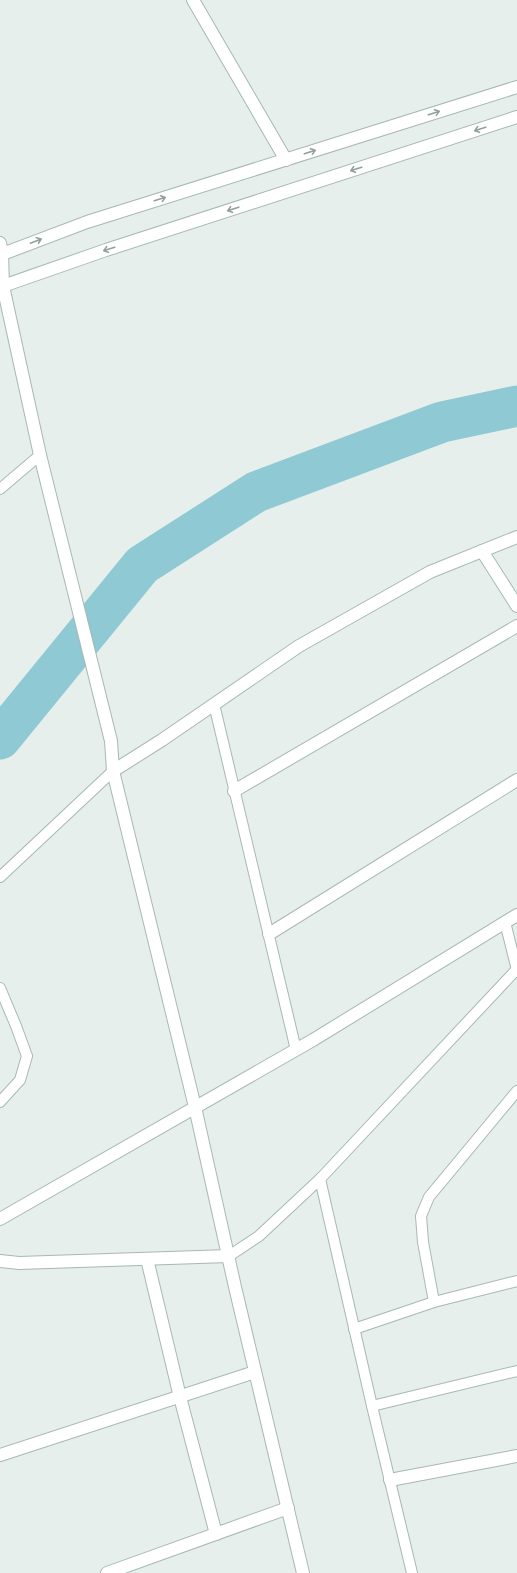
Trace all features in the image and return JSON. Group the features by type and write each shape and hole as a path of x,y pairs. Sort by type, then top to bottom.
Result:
{"street":[{"path":"193,0 286,160"},
{"path":"303,1573 255,1372 195,1106 113,771 111,741 49,486 40,455 2,287 1,250 517,87"},
{"path":"2,287 106,250 517,117"},
{"path":"113,771 162,740 306,642 430,572 517,538"},
{"path":"482,551 517,606"},
{"path":"234,791 517,626"},
{"path":"269,934 517,780"},
{"path":"0,1219 195,1106 296,1050 517,915"},
{"path":"0,1261 19,1263 229,1256"},
{"path":"146,1259 216,1534"},
{"path":"0,1455 255,1372"},
{"path":"390,1480 517,1456"},
{"path":"107,1573 288,1508"}],"lane":[{"path":"0,489 40,455"},
{"path":"214,704 296,1050"},
{"path":"0,877 113,771"},
{"path":"229,1256 259,1236 320,1179 517,969 505,922"},
{"path":"0,988 27,1056 20,1080 0,1102"},
{"path":"434,1302 423,1242 421,1216 429,1197 517,1091"},
{"path":"320,1179 412,1573"},
{"path":"354,1329 434,1302 517,1280"},
{"path":"372,1406 517,1371"}],"waterway":[{"path":"0,739 142,565 256,492 442,422 517,406"}]}
